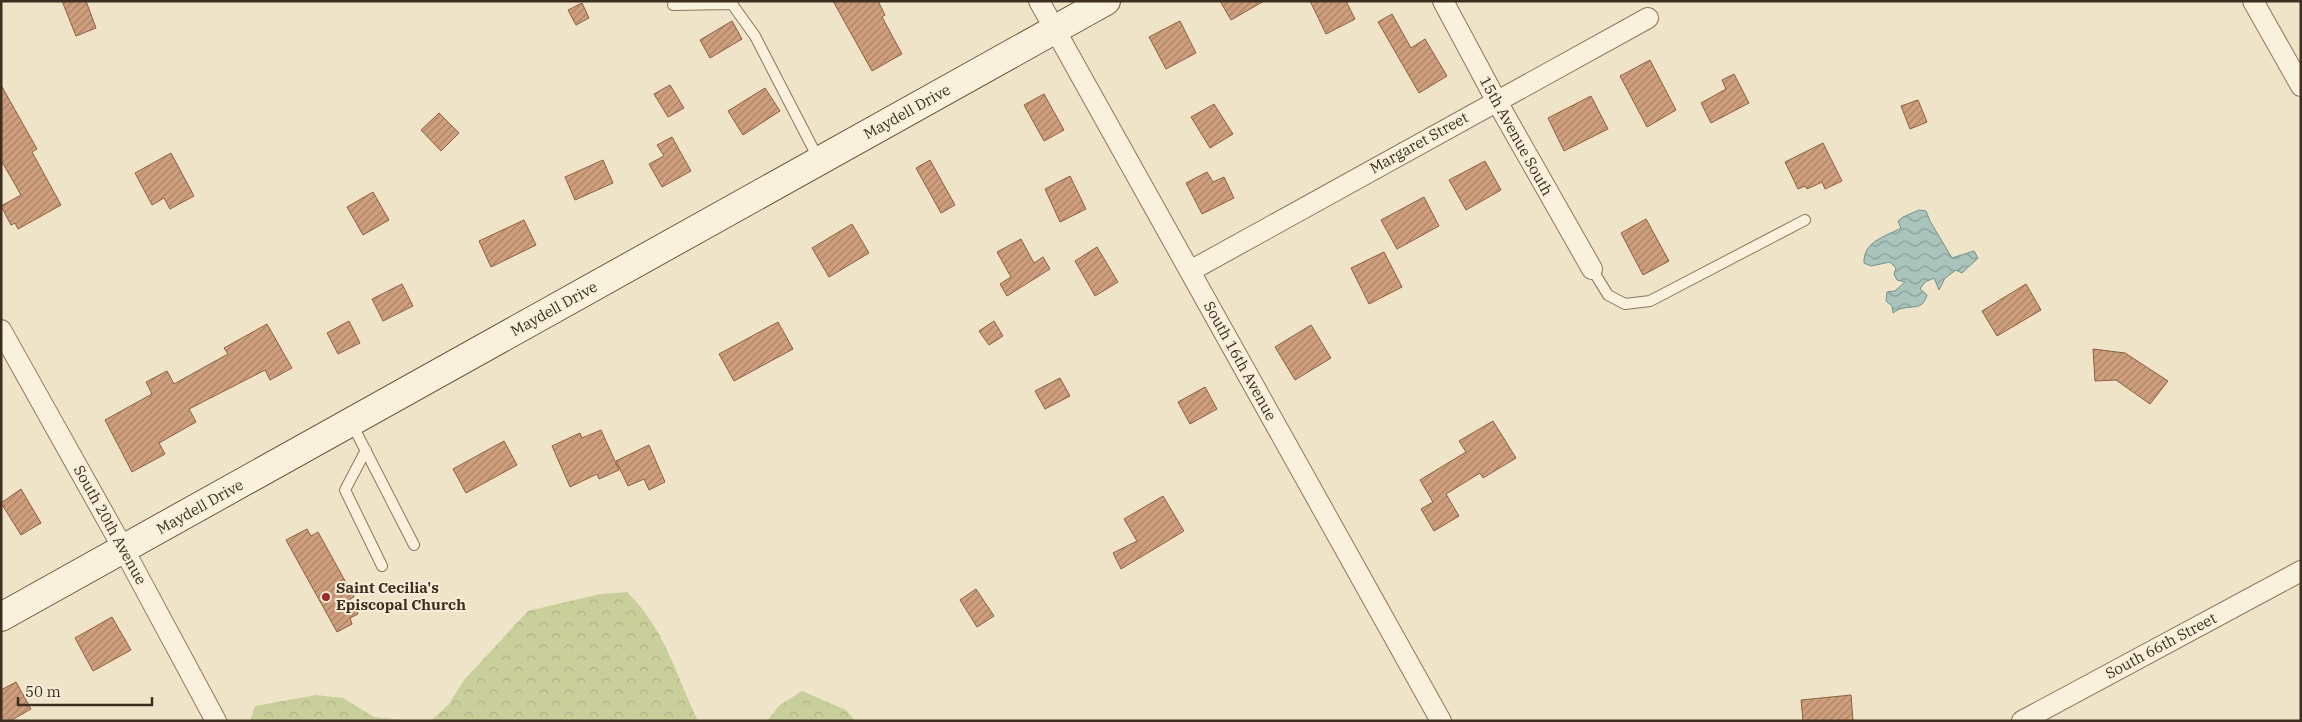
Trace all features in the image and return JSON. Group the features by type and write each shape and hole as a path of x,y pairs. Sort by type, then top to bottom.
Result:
{"street":[{"name":"South 16th Avenue","path":"1039,1 1441,721"},
{"name":"Maydell Drive","path":"1,617 1106,1"},
{"name":"15th Avenue South","path":"1443,1 1496,100 1592,269"},
{"path":"2253,1 2301,86"},
{"name":"Margaret Street","path":"1190,271 1496,100 1648,18"},
{"name":"South 20th Avenue","path":"1,330 124,550 216,721"},
{"name":"South 66th Street","path":"2022,721 2301,571"}],"lane":[{"path":"673,5 732,4 755,36 819,161"},
{"path":"1592,269 1608,295 1625,304 1650,301 1805,220"},
{"path":"351,423 414,545"},
{"path":"366,450 344,490 382,566"}],"green space":[{"path":"627,592 651,621 660,637 698,721 431,721 449,704 464,680 528,611 600,594"},
{"path":"802,691 846,710 855,721 767,721 780,705"},
{"path":"316,695 343,698 374,717 411,721 250,721 255,706"}],"water":[{"path":"1919,210 1926,211 1952,258 1974,251 1978,258 1962,273 1956,270 1945,278 1939,290 1934,278 1925,282 1920,289 1927,295 1921,305 1901,308 1893,313 1892,306 1886,301 1887,292 1895,291 1905,282 1897,280 1894,274 1896,268 1890,262 1871,266 1864,263 1865,256 1867,250 1876,241 1901,228 1898,221"}],"building":[{"path":"62,1 86,1 96,28 76,36"},
{"path":"833,1 878,1 885,15 882,17 902,54 872,71"},
{"path":"1220,1 1264,1 1231,20"},
{"path":"1310,1 1346,1 1355,19 1326,34"},
{"path":"582,3 589,18 576,25 568,10"},
{"path":"1392,14 1411,48 1425,39 1447,76 1419,93 1378,22"},
{"path":"732,21 742,39 710,58 700,40"},
{"path":"1180,21 1196,53 1166,69 1149,37"},
{"path":"1650,60 1676,110 1647,127 1620,76"},
{"path":"1734,74 1749,103 1711,123 1701,103 1726,89 1722,80"},
{"path":"1,85 37,149 32,152 61,205 18,229 15,223 11,225 1,206 21,195 1,160"},
{"path":"670,85 684,108 668,117 654,94"},
{"path":"765,88 780,111 743,135 728,111"},
{"path":"1044,94 1064,130 1044,141 1024,105"},
{"path":"1591,96 1608,129 1564,151 1548,118"},
{"path":"1918,100 1927,122 1910,129 1901,106"},
{"path":"1214,104 1233,134 1210,148 1191,117"},
{"path":"439,113 459,133 441,151 421,130"},
{"path":"672,137 691,171 662,187 649,164 664,156 657,145"},
{"path":"1823,143 1842,181 1825,189 1822,182 1807,189 1805,186 1798,189 1785,162"},
{"path":"171,153 194,196 170,209 164,198 152,205 135,173"},
{"path":"603,160 613,183 575,200 565,177"},
{"path":"930,160 955,205 941,213 916,168"},
{"path":"1485,161 1501,190 1466,210 1449,180"},
{"path":"1207,172 1213,182 1224,177 1234,198 1202,214 1186,183"},
{"path":"1070,176 1086,209 1060,222 1045,189"},
{"path":"373,192 389,220 363,235 347,207"},
{"path":"1424,197 1439,226 1397,249 1381,220"},
{"path":"1646,219 1669,261 1643,275 1621,233"},
{"path":"524,220 536,245 491,267 479,241"},
{"path":"852,224 869,253 829,277 812,248"},
{"path":"1021,239 1034,263 1043,257 1050,269 1007,296 1000,284 1011,277 997,252"},
{"path":"1097,247 1118,282 1095,296 1075,261"},
{"path":"1384,252 1402,287 1369,304 1351,268"},
{"path":"402,284 413,306 383,321 372,299"},
{"path":"2026,284 2041,310 1997,336 1982,311"},
{"path":"349,321 360,343 338,354 327,333"},
{"path":"994,321 1003,336 989,345 979,331"},
{"path":"778,322 793,349 734,381 719,354"},
{"path":"267,324 292,368 270,380 265,370 189,409 196,422 159,443 165,454 132,472 105,420 152,394 146,382 167,371 174,384 228,354 224,348"},
{"path":"1311,325 1331,358 1295,380 1275,347"},
{"path":"2093,349 2125,353 2168,381 2150,404 2116,380 2095,381"},
{"path":"1060,378 1070,396 1045,409 1035,391"},
{"path":"1205,387 1217,409 1190,424 1178,402"},
{"path":"1493,421 1516,458 1483,478 1480,473 1446,494 1459,516 1434,531 1421,509 1433,502 1420,480 1466,452 1459,441"},
{"path":"601,430 619,470 599,479 597,474 570,487 552,446 580,433 582,438"},
{"path":"504,441 517,465 466,493 453,469"},
{"path":"649,445 665,482 649,490 644,479 628,486 616,461"},
{"path":"21,489 41,523 21,535 1,503"},
{"path":"1163,496 1184,531 1121,569 1113,553 1137,541 1124,519"},
{"path":"307,529 311,536 318,532 354,597 350,599 358,614 350,618 352,624 337,632 286,540"},
{"path":"976,589 994,616 977,627 960,600"},
{"path":"112,617 131,650 93,671 75,638"},
{"path":"16,682 31,709 10,721 1,721 1,690"},
{"path":"1851,695 1853,721 1803,721 1801,700"}],"place":[{"name":"Saint Cecilia's Episcopal Church","path":"326,597"}]}
